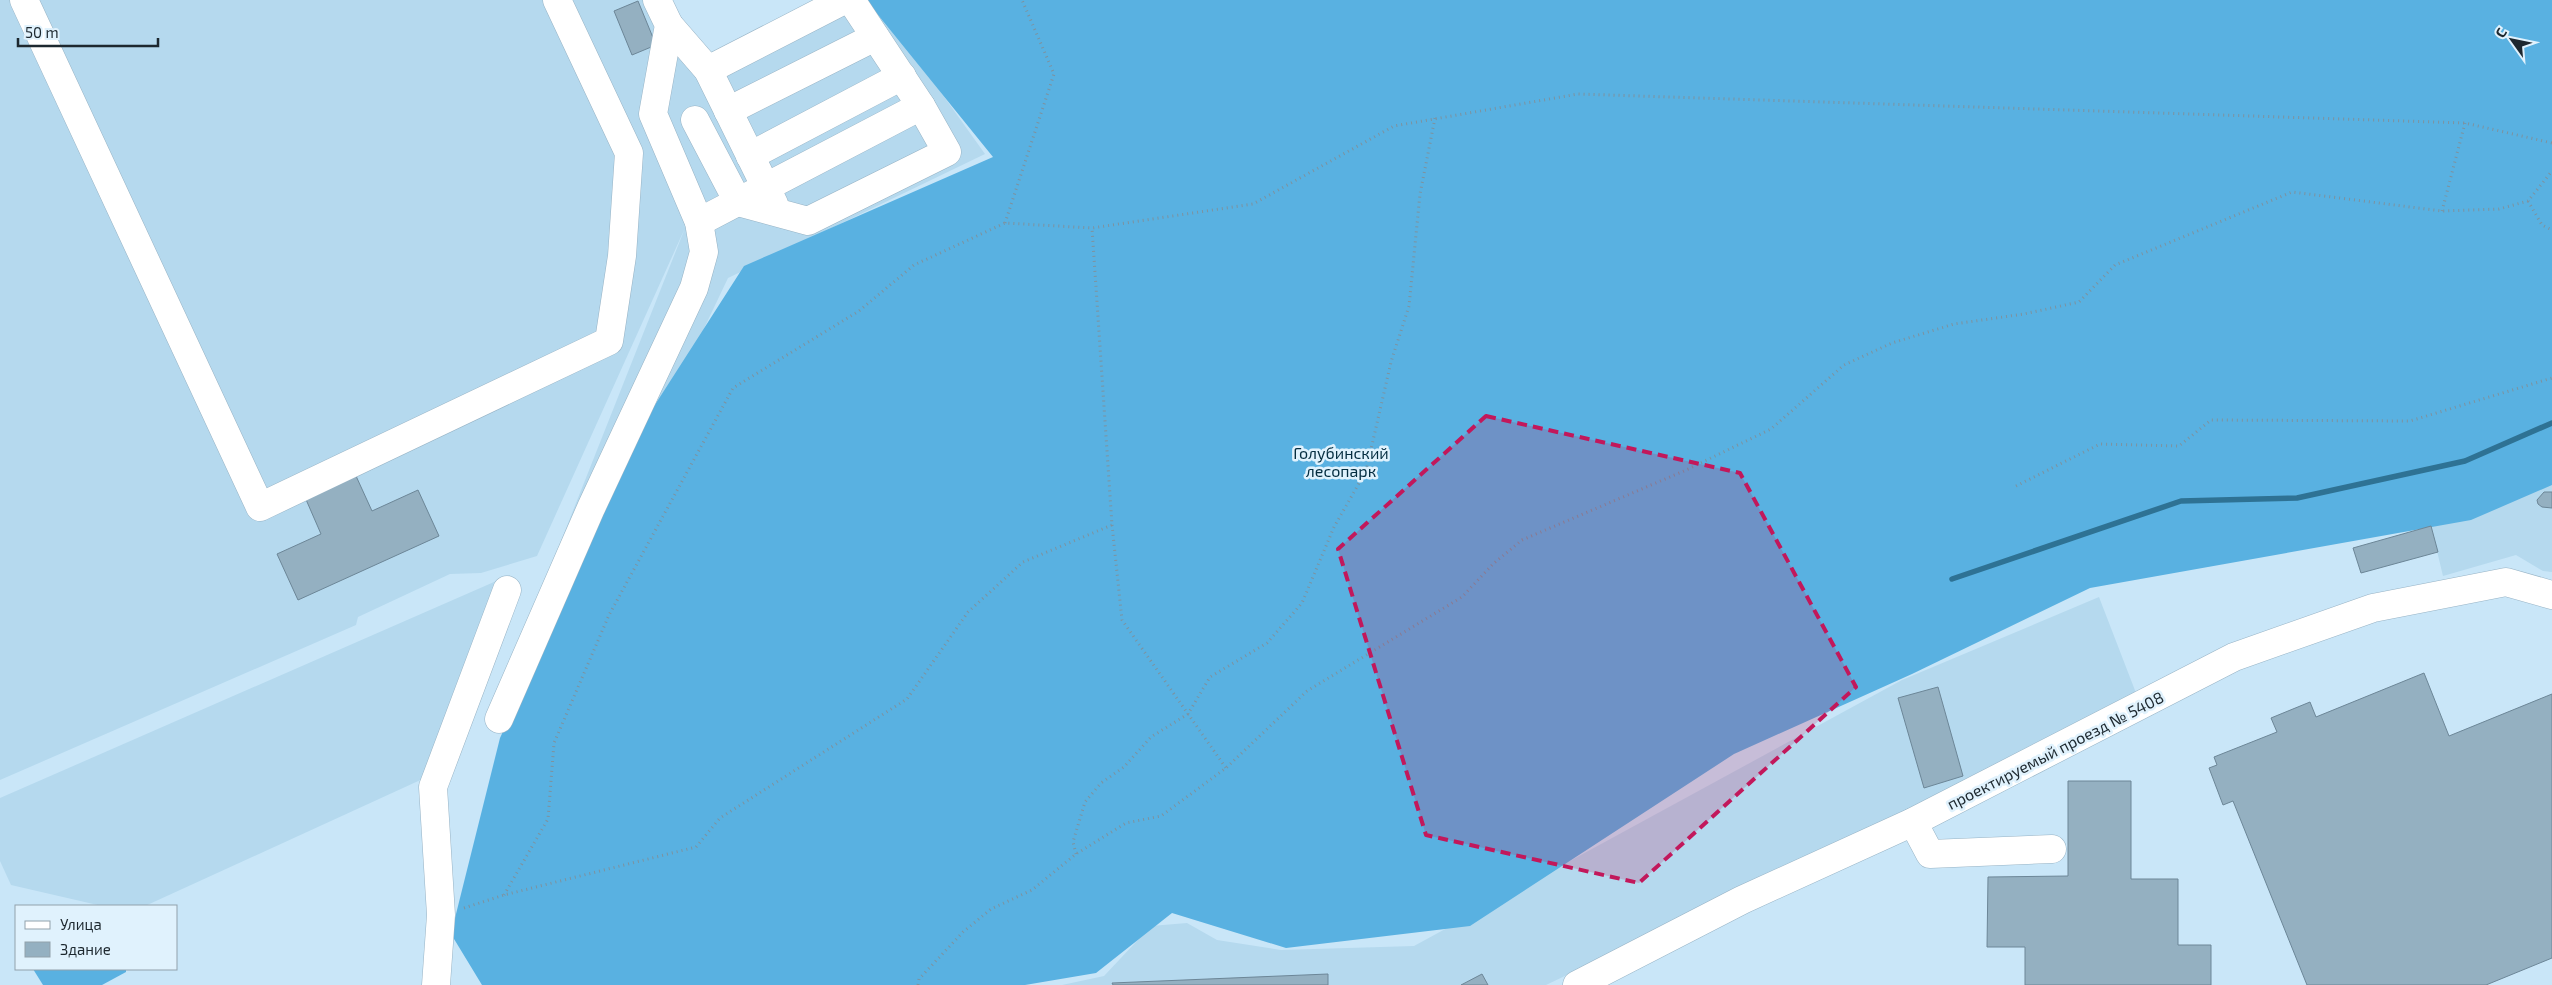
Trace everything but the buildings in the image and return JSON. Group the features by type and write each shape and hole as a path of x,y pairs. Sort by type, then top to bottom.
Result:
{"street":[{"path":"24,0 260,507 609,341 622,256 629,153 557,0"},
{"path":"657,0 669,25 708,70 779,213"},
{"path":"708,70 844,0"},
{"path":"695,120 738,202 808,221 947,152 921,106 851,0"},
{"path":"499,719 590,508 694,288 704,252 699,222 653,114 669,25"},
{"path":"728,111 875,36"},
{"path":"750,156 902,76"},
{"path":"699,222 921,106"},
{"name":"проектируемый проезд № 5408","path":"1577,985 1742,900 1913,822 2234,658 2373,608 2506,582 2552,595"},
{"path":"436,985 441,915 433,787 507,590"},
{"path":"1913,822 1930,854 2052,849"}],"path":[{"path":"1005,223 1054,74 1022,0"},
{"path":"504,895 548,819 554,742 609,615 733,388 859,311 914,265 1005,223 1092,228 1253,204 1394,126 1578,94 2465,124 2552,143"},
{"path":"1076,854 1073,842 1085,802 1101,783 1124,767 1151,737 1188,714 1210,677 1266,643 1302,604 1334,527 1366,471 1391,362 1409,306 1420,194 1435,118"},
{"path":"2442,211 2465,124"},
{"path":"918,985 919,979 963,932 991,909 1032,890 1076,854 1126,823 1161,816 1226,768 1308,691 1462,597 1493,564 1522,540 1684,471 1770,428 1844,365 1892,343 1954,324 2024,314 2079,302 2115,265 2292,192 2442,211 2499,209 2528,201 2552,170"},
{"path":"2528,201 2542,226 2552,230"},
{"path":"1092,228 1112,525 1122,620 1226,768"},
{"path":"2016,486 2100,444 2178,446 2210,420 2410,421 2552,378"},
{"path":"441,915 504,895 696,847 720,818 907,699 968,612 1023,562 1112,525"}],"highlighted area":[{"path":"1486,416 1740,473 1856,687 1639,883 1426,835 1338,549"}],"shaded area":[{"path":"0,0 647,0 712,56 875,0 985,154 728,278 514,728 492,715 685,228 537,556 481,573 450,574 358,617 356,625 0,780"},
{"path":"2552,471 2552,572 2543,571 2516,555 2443,576 2431,526"},
{"path":"510,575 515,593 451,766 147,905 98,905 11,885 0,861 0,798"},
{"path":"2099,597 2136,693 1828,850 1546,985 1062,985 1104,976 1151,926 1187,923 1217,940 1281,950 1414,946 1902,680"}],"green space":[{"name":"Голубинский лесопарк","path":"866,0 2552,0 2552,485 2471,520 2090,588 1912,674 1734,754 1470,926 1286,948 1172,913 1096,973 1025,985 482,985 451,934 500,738 651,411 744,266 993,157"},
{"path":"34,970 126,970 126,972 102,985 43,985"}],"waterway":[{"path":"1952,579 2181,501 2297,498 2465,461 2552,423"}]}
